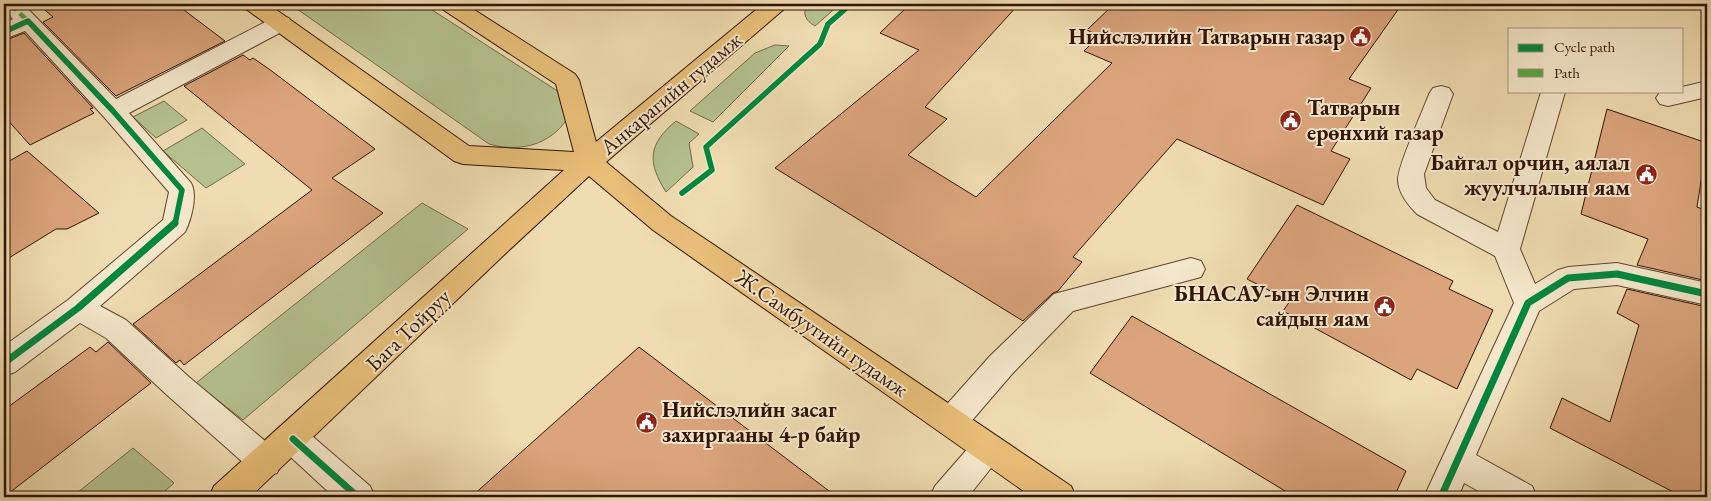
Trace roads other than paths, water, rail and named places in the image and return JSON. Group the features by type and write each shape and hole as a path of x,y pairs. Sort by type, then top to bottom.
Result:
{"main road":[{"path":"254,4 463,155 589,162 567,80 450,4"},
{"name":"Анкарагийн гудамж","path":"589,162 776,4"},
{"name":"Ж.Самбуугийн гудамж","path":"589,162 662,223 1059,497"},
{"name":"Бага Тойруу","path":"226,497 292,439 497,245 589,162"}],"street":[{"path":"4,363 78,308 175,225 182,190 113,111 10,4"},
{"path":"4,32 28,21"},
{"path":"113,111 281,23"},
{"path":"1668,98 1707,90"},
{"path":"1528,303 1506,248 1553,92"},
{"path":"1441,94 1411,174 1411,186 1416,197 1426,208 1506,248"},
{"path":"951,422 1001,365 1064,302 1191,269"},
{"path":"1441,497 1528,303 1568,278 1618,274 1707,294"},
{"path":"78,308 116,329 178,386 266,462"},
{"path":"292,439 358,497"},
{"path":"947,497 988,448"},
{"path":"1457,462 1520,497"}],"place":[{"name":"Нийслэлийн Татварын газар","path":"1361,36"},
{"name":"Татварын ерөнхий газар","path":"1291,120"},
{"name":"Байгал орчин, аялал жуулчлалын яам","path":"1646,175"},
{"name":"БНАСАУ-ын Элчин сайдын яам","path":"1385,306"},
{"name":"Нийслэлийн засаг захиргааны 4-р байр","path":"646,422"}]}
